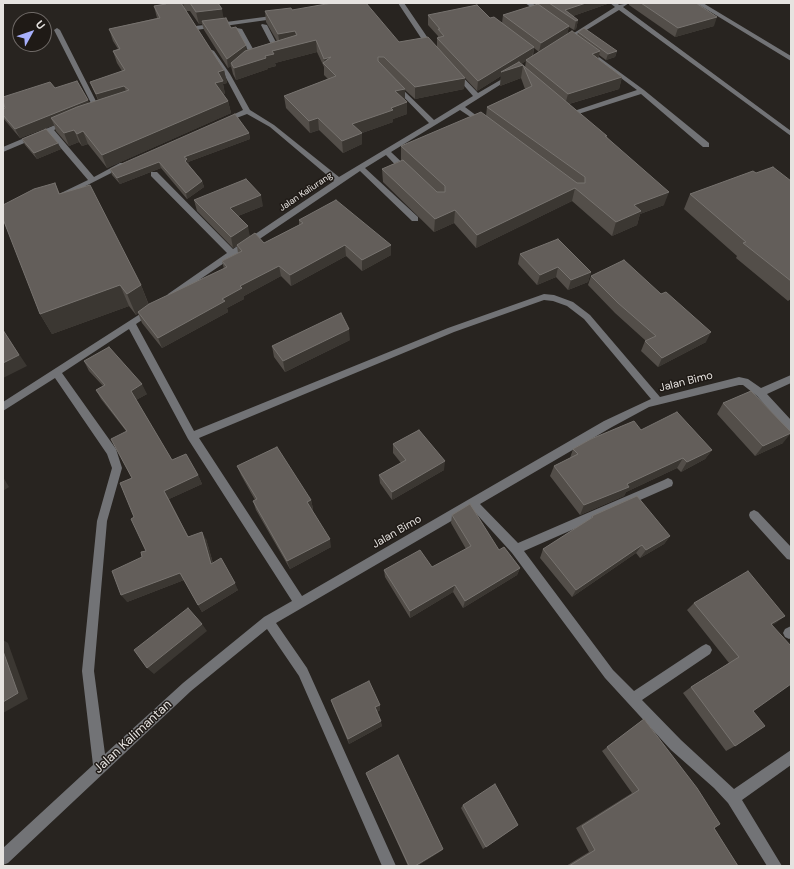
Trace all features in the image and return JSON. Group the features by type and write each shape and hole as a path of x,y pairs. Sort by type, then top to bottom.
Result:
{"street":[{"path":"401,3 424,40 435,51"},
{"path":"528,3 551,19"},
{"path":"613,3 623,5 791,134"},
{"path":"699,3 791,59"},
{"path":"558,47 574,39 623,5"},
{"path":"200,34 194,25 286,16"},
{"path":"264,25 280,49 269,52"},
{"path":"57,30 98,111"},
{"path":"239,30 252,57 262,54"},
{"path":"574,39 642,91 706,145"},
{"path":"209,47 229,72 247,111 272,126 339,181"},
{"path":"451,68 477,97"},
{"name":"Jalan Kaliurang","path":"3,407 131,324 339,181 518,71"},
{"path":"391,81 434,124"},
{"path":"559,105 570,115 642,91"},
{"path":"461,107 492,130"},
{"path":"219,123 247,111"},
{"path":"3,150 74,119"},
{"path":"50,130 92,180"},
{"path":"387,152 413,177"},
{"path":"59,198 128,162"},
{"path":"361,168 415,219"},
{"path":"154,174 233,254"},
{"path":"192,436 451,330 544,297 554,298 570,304 587,317 658,401"},
{"path":"131,324 192,436 300,603"},
{"path":"56,372 112,452 118,468 102,521 88,671 100,767"},
{"path":"760,393 791,379"},
{"name":"Jalan Bimo","path":"268,621 608,424 647,404 739,381 745,382 760,393 791,428"},
{"path":"516,549 668,483"},
{"path":"472,502 516,549 609,674 676,745 719,783 733,798 775,866"},
{"path":"754,514 791,555"},
{"path":"268,621 303,672 389,866"},
{"name":"Jalan Kalimantan","path":"3,858 87,782 100,767 187,687 268,621"},
{"path":"633,699 706,650"},
{"path":"733,798 791,757"}],"building":[{"path":"166,3 181,3 224,70 218,72 223,81 215,83 228,101 102,155 83,131 77,134 74,130 64,133 51,118 77,107 129,90 124,86 96,94 90,82 125,70 113,51 120,49 109,29 160,18 154,6"},
{"path":"190,3 218,3 222,9 196,12"},
{"path":"332,3 366,3 399,42 428,37 465,78 415,87 384,57 378,57 378,61 405,89 395,91 407,102 391,108 393,110 352,124 362,133 342,141 318,118 309,121 284,96 336,76 323,63 331,57 324,59 316,40 272,51 274,54 265,56 266,58 234,68 231,63 245,51 297,35 295,31 278,34 265,11 291,8 292,10"},
{"path":"549,3 586,3 565,10 578,20 576,21"},
{"path":"641,3 696,3 717,17 678,28"},
{"path":"538,4 569,26 541,43 503,15"},
{"path":"477,5 490,18 494,17 534,47 478,81 437,38 444,36 428,15"},
{"path":"226,18 231,28 236,27 246,45 227,59 202,21"},
{"path":"584,28 617,51 608,54 578,32"},
{"path":"572,31 600,51 592,54 622,77 568,94 526,60"},
{"path":"519,62 523,65 501,72"},
{"path":"523,66 607,136 605,136 669,192 634,205 641,211 616,222 575,188 477,235 455,210 435,219 382,169 403,160 437,192 445,192 445,186 401,146 481,112 577,183 585,183 585,177 487,107 532,86"},
{"path":"77,81 88,100 15,129 3,115 3,109 5,108 3,97 50,82 55,88"},
{"path":"235,114 249,133 184,157 187,159 185,161 202,181 186,193 159,162 117,178 110,169"},
{"path":"46,129 58,143 34,153 22,139"},
{"path":"773,167 791,181 791,281 743,243 746,242 690,194 753,171 756,173"},
{"path":"246,179 261,195 230,208 248,226 231,237 194,200"},
{"path":"55,183 59,194 90,185 141,285 127,294 120,285 40,314 3,219 3,205 34,189"},
{"path":"336,200 391,245 362,260 345,245 290,275 279,266 240,286 242,288 222,299 225,301 158,338 138,312 149,304 227,267 222,261 242,251 237,245 255,233 264,243 303,223 299,220"},
{"path":"558,239 591,272 571,280 558,267 540,275 520,254"},
{"path":"624,260 661,294 666,292 711,332 662,358 645,341 656,336 618,303 591,276"},
{"path":"341,313 349,329 283,361 272,346"},
{"path":"3,330 19,355 3,363"},
{"path":"109,347 142,384 131,391 172,460 186,454 198,475 164,491 188,537 202,532 211,564 221,558 235,583 198,605 180,573 121,595 112,571 142,557 141,552 146,551 131,519 134,517 120,483 132,478 111,439 127,431 96,390 105,385 84,361"},
{"path":"751,391 791,433 763,446 723,403"},
{"path":"677,412 712,450 687,462 683,458 627,484 629,487 584,505 554,466 578,454 573,449 591,439 634,421 641,430"},
{"path":"419,430 445,461 392,492 379,475 406,460 393,444"},
{"path":"277,447 311,500 307,502 330,539 287,561 253,501 257,499 237,466"},
{"path":"637,496 670,536 646,550 642,545 576,590 543,549 593,517 592,516"},
{"path":"470,504 499,550 504,547 520,568 465,601 455,585 410,611 384,570 420,550 432,567 471,546 452,515"},
{"path":"748,571 785,616 771,624 791,646 791,684 753,711 765,726 735,746 691,687 739,657 694,603"},
{"path":"188,608 202,624 147,668 134,650"},
{"path":"3,651 18,693 3,702"},
{"path":"369,681 380,705 375,707 381,721 348,739 331,700"},
{"path":"644,719 697,788 720,824 714,828 738,866 569,866 595,850 582,826 639,790 607,747"},
{"path":"398,755 443,849 415,866 409,866 366,773"},
{"path":"495,784 518,825 486,847 463,805"}]}
